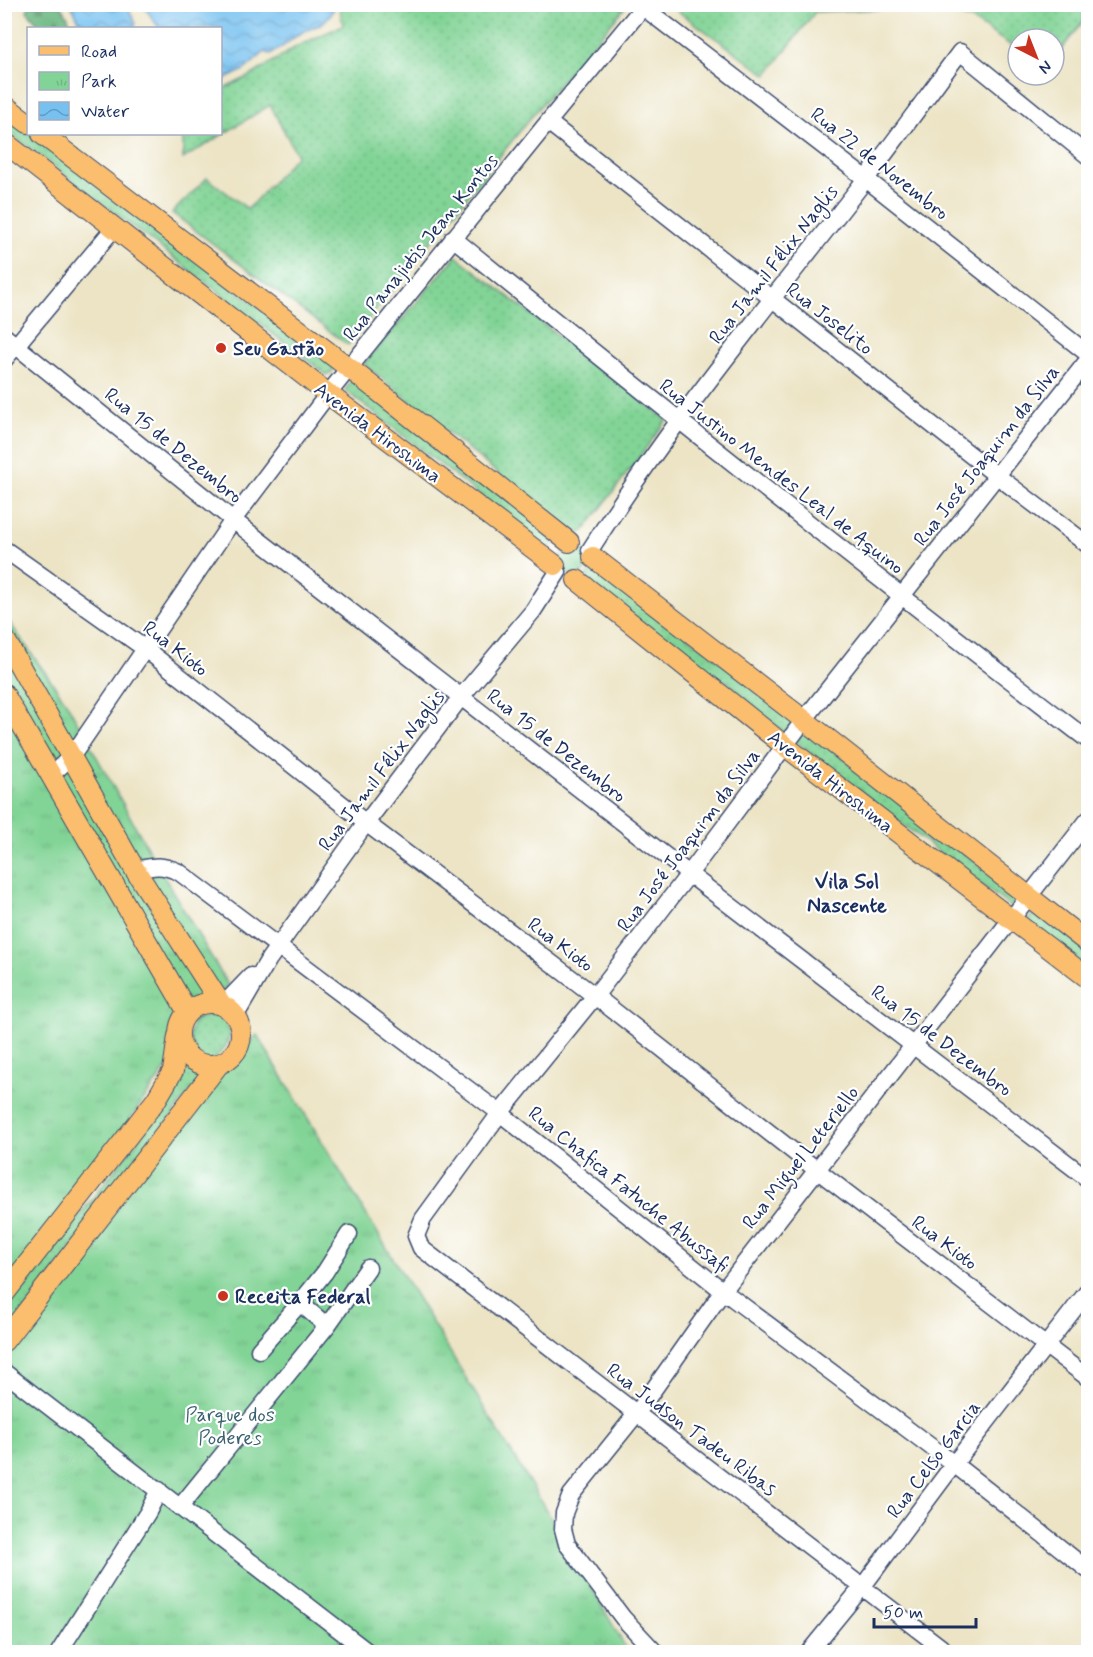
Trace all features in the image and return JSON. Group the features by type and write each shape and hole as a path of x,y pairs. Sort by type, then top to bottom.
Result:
{"main road":[{"path":"4,105 27,122"},
{"name":"Avenida Hiroshima","path":"43,135 583,548 1089,944"},
{"name":"Avenida Hiroshima","path":"4,142 328,394 1089,978"},
{"path":"559,548 583,548 593,563 588,574 565,574 555,559 559,548"},
{"path":"4,638 135,870 241,1026 241,1038 237,1049 230,1058 219,1064 197,1063 181,1047 178,1036"},
{"path":"4,694 188,1011"},
{"path":"4,1294 156,1100 173,1071 180,1023 188,1011 210,1002 227,1008"},
{"path":"4,1341 219,1064"}],"street":[{"name":"Rua Panajiotis Jean Kontos","path":"51,775 72,756 233,520 328,394 453,238 644,7"},
{"name":"Rua 22 de Novembro","path":"644,7 1089,354"},
{"name":"Rua Jamil Félix Naglis","path":"583,548 620,503 677,421 866,179 960,52 1089,156"},
{"name":"Rua Joselito","path":"548,122 1089,546"},
{"path":"4,360 10,341 114,228"},
{"name":"Rua Justino Mendes Leal de Aquino","path":"453,238 677,421 901,597 1089,740"},
{"name":"Rua 15 de Dezembro","path":"10,341 233,520 1089,1179"},
{"name":"Rua José Joaquim da Silva","path":"416,1236 423,1219 500,1113 595,996 690,874 804,720 1089,360"},
{"name":"Rua Kioto","path":"4,549 144,648 366,823 595,996 817,1170 1089,1378"},
{"name":"Rua Jamil Félix Naglis","path":"227,1008 274,952 366,823 461,697 565,574"},
{"name":"Rua Miguel Leteriello","path":"655,1650 623,1618 567,1544 563,1529 564,1513 571,1495 637,1413 723,1291 1089,819"},
{"name":"Rua Chafica Fatuche Abussafi","path":"135,870 165,866 179,872 274,952 500,1113 723,1291 954,1464 1089,1570"},
{"path":"259,1350 325,1272 349,1234"},
{"name":"Rua Judson Tadeu Ribas","path":"416,1236 421,1248 863,1586 947,1653"},
{"path":"180,1507 327,1326 368,1268"},
{"name":"Rua Celso Garcia","path":"809,1653 1089,1291"},
{"path":"300,1303 327,1326"},
{"path":"4,1372 368,1653"},
{"path":"60,1653 148,1512 159,1490"}],"green space":[{"path":"1088,4 1088,15 1066,43 1066,27 1006,27 1006,42 974,21 937,7 815,12 767,75 669,5"},
{"path":"29,5 61,5 71,27 41,27 27,11"},
{"path":"339,5 627,5 536,111 348,345 172,213 207,178 248,209 297,155 270,105 222,135 222,90 252,75 296,47 343,25"},
{"path":"4,112 27,129 27,135 34,135 335,366 332,372 327,375 5,129"},
{"path":"183,135 222,135 183,159"},
{"path":"456,256 667,420 584,531 577,535 572,534 364,364"},
{"path":"352,379 558,538 547,551 486,500 345,390"},
{"path":"574,547 584,551 588,561 584,571 574,575 564,571 560,561 564,551"},
{"path":"596,564 1020,897 1012,908 789,737 727,682 698,667 584,580"},
{"path":"4,615 66,702 157,865 228,985 178,1036 176,1055 4,1294"},
{"path":"1036,909 1088,948 1088,968 1027,922"},
{"path":"209,1015 218,1017 228,1025 230,1031 227,1044 5,1336 5,1312 165,1105 196,1053 190,1037 195,1020"},
{"name":"Parque dos Poderes","path":"257,1035 567,1544 628,1652 5,1652 4,1341 219,1064"}],"water":[{"path":"71,5 126,5 136,23 134,27 82,27"},
{"path":"143,5 331,5 334,9 322,23 299,34 274,52 270,54 265,52 244,70 222,81 222,27 158,27"}],"place":[{"name":"Seu Gastão","path":"221,348"},
{"name":"Receita Federal","path":"223,1296"}],"district":[{"name":"Vila Sol Nascente","path":"847,893"}]}
